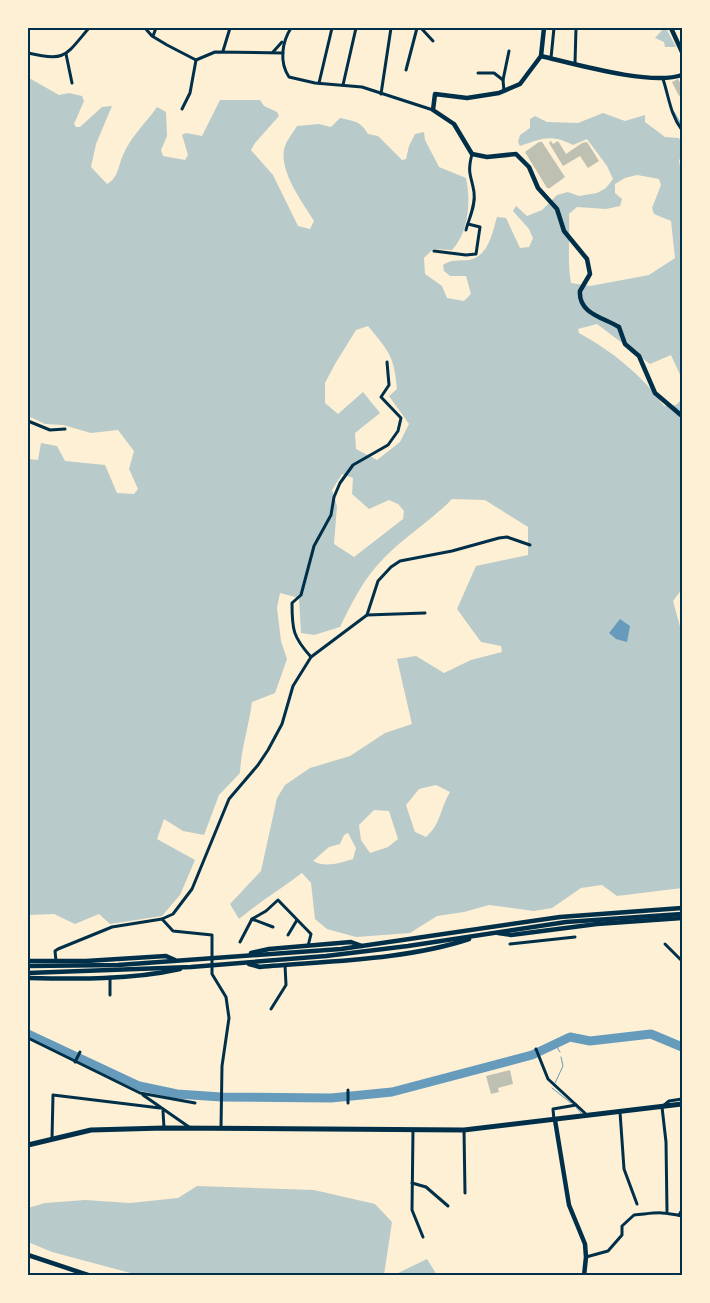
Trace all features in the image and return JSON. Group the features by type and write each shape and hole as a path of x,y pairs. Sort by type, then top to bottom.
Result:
{"highway":[{"path":"28,1145 92,1130 221,1128 464,1130 682,1104"}],"main road":[{"path":"544,28 541,56 524,81 496,94 467,98 435,94 432,110 454,124 472,154 487,158 516,154 524,160 538,188 557,208 564,231 587,258 590,274 580,291 582,302 592,315 619,327 625,344 639,356 654,393 682,416"},
{"path":"671,28 682,52"},
{"path":"541,56 649,78 663,79 682,75"},
{"path":"28,966 83,966 362,946 592,913 682,908"},
{"path":"28,973 246,963 370,952 494,932 599,918 682,914"},
{"path":"494,932 511,935 682,918"},
{"path":"246,963 260,967 353,959 432,948 482,934"},
{"path":"238,956 269,948 351,942 362,946"},
{"path":"28,961 166,956 176,960"},
{"path":"28,978 163,973 191,966"},
{"path":"554,1120 569,1205 585,1244 584,1276"},
{"path":"28,1255 91,1276"}],"street":[{"path":"28,53 51,58 66,54 89,28"},
{"path":"145,28 152,36 196,60"},
{"path":"152,36 156,28"},
{"path":"223,51 230,28"},
{"path":"273,52 280,47 291,28"},
{"path":"319,84 332,28"},
{"path":"343,86 356,28"},
{"path":"381,94 388,61 391,28"},
{"path":"412,67 407,67 419,28 433,41"},
{"path":"551,58 554,28"},
{"path":"575,63 576,28"},
{"path":"283,41 286,72 289,77 319,84 362,87 432,110"},
{"path":"196,60 215,52 223,51 283,52"},
{"path":"504,90 503,80 509,51"},
{"path":"66,54 72,83"},
{"path":"182,109 190,93 196,60"},
{"path":"478,73 494,73 503,80"},
{"path":"663,79 668,103 682,130"},
{"path":"466,230 474,204 474,190 468,173 472,154"},
{"path":"434,251 466,255 476,254 480,227 468,224"},
{"path":"311,657 296,641 292,628 292,603 300,595 314,546 331,515 334,497 340,483 352,465 388,445 398,431 401,418 380,397 389,385 387,362"},
{"path":"28,421 50,430 65,429"},
{"path":"367,615 378,581 391,567 400,561 452,551 507,537 530,545"},
{"path":"56,961 55,951 58,948 92,933 122,924 162,919 173,914 192,888 229,799 258,765 282,724 293,686 311,657 367,615 424,612"},
{"path":"240,942 252,919 266,911 278,900 311,934 308,946"},
{"path":"162,919 173,931 212,935 211,957 213,975 226,997 229,1018 222,1066 221,1128"},
{"path":"252,919 274,927"},
{"path":"288,935 298,920"},
{"path":"532,932 536,940"},
{"path":"510,944 575,937"},
{"path":"665,944 682,961"},
{"path":"271,1009 286,985 284,964"},
{"path":"110,976 110,995"},
{"path":"28,1038 140,1093 192,1129"},
{"path":"536,1050 548,1079 587,1115"},
{"path":"75,1061 79,1053"},
{"path":"348,1091 348,1102"},
{"path":"140,1093 195,1103"},
{"path":"52,1138 53,1095 161,1109"},
{"path":"667,1211 666,1142 662,1107 668,1101 682,1099"},
{"path":"554,1120 554,1109 577,1105"},
{"path":"161,1109 164,1128"},
{"path":"620,1112 624,1169 637,1204"},
{"path":"413,1130 412,1210 423,1237"},
{"path":"464,1130 465,1193"},
{"path":"412,1182 426,1187 448,1206"},
{"path":"586,1257 608,1251 622,1235 622,1226 634,1215 667,1211 681,1215 682,1210"}],"shaded area":[{"path":"664,28 676,47 665,47 664,42 655,38"},
{"path":"29,78 59,95 69,93 82,96 84,101 74,124 76,127 80,127 102,107 112,106 96,144 91,167 107,184 116,175 130,142 157,107 166,112 167,136 161,150 163,156 185,160 188,155 182,135 186,133 202,136 220,100 260,100 264,106 277,112 279,116 251,150 273,175 298,226 310,229 314,221 293,187 285,168 284,150 297,126 319,124 331,127 340,118 353,121 362,126 368,134 378,136 402,160 406,159 409,146 415,134 424,132 425,140 439,167 466,178 468,187 467,216 458,243 452,250 433,249 424,258 425,274 442,286 447,298 464,301 471,294 466,276 450,276 444,271 443,265 453,261 476,258 481,254 489,243 497,217 506,218 520,248 529,247 533,238 529,229 513,211 516,206 527,216 542,210 557,195 568,192 579,196 597,193 606,188 613,179 607,166 587,139 573,145 559,139 547,138 520,146 518,142 520,135 530,128 530,119 535,116 547,122 578,123 603,113 625,121 645,115 645,122 665,137 679,138 682,150 679,161 682,176 682,379 671,355 650,364 597,324 578,329 579,333 626,365 646,384 664,406 676,405 682,399 682,589 673,601 682,634 682,888 617,896 602,885 581,888 552,908 534,911 489,905 464,912 437,916 410,933 356,937 327,929 315,919 311,883 302,873 239,919 230,904 261,871 277,798 285,785 310,768 350,756 385,733 412,724 397,659 416,656 444,673 471,660 502,652 501,646 481,642 457,609 476,566 528,555 528,527 485,500 452,499 392,550 370,574 349,608 340,627 314,635 301,633 299,598 280,593 277,608 281,641 287,659 275,693 252,702 240,773 219,795 204,835 183,831 164,819 157,839 195,860 180,895 162,916 110,924 99,914 75,924 54,914 28,915 28,459 38,460 41,443 57,446 65,461 105,465 117,493 134,494 138,489 129,469 134,451 118,430 91,433 63,425 45,424 28,416","holes":["637,175 659,179 661,185 652,208 654,214 671,221 675,258 649,275 590,286 571,283 569,214 577,207 606,209 620,206 622,199 615,193 615,184 625,178","368,326 389,354 394,368 397,389 389,396 409,424 400,442 377,460 356,449 355,433 380,413 363,392 338,414 325,403 325,383 356,330","342,474 353,478 352,494 369,509 389,500 398,504 404,511 403,519 354,557 334,544 337,506 332,490","436,785 450,792 438,822 426,837 415,832 406,805 419,789","374,810 389,811 398,839 388,847 370,853 361,840 359,825","348,833 356,848 353,859 328,864 313,861 329,847 340,844 344,835"]},
{"path":"197,1186 314,1190 375,1204 392,1222 384,1275 138,1275 52,1252 28,1242 28,1208 45,1203 85,1200 130,1203 178,1198"},
{"path":"427,1259 437,1275 394,1275"}],"water":[{"path":"620,619 630,626 627,642 616,639 609,633"}],"building":[{"path":"678,79 682,86 682,94 679,96 672,82"},
{"path":"551,141 553,144 558,141 566,154 582,143 587,142 599,161 588,168 580,156 563,166 549,143"},
{"path":"539,142 542,142 565,177 550,188 547,188 525,152"},
{"path":"510,1070 513,1084 498,1088 499,1092 491,1094 486,1076"}],"waterway":[{"path":"674,112 682,126"},
{"path":"28,1034 139,1086 177,1094 221,1097 331,1098 392,1092 532,1055 570,1037 590,1041 651,1034 682,1047"},
{"path":"555,1044 560,1052"},
{"path":"555,1083 563,1066 561,1057"},
{"path":"552,1088 571,1103"},
{"path":"576,1107 581,1113"}]}
